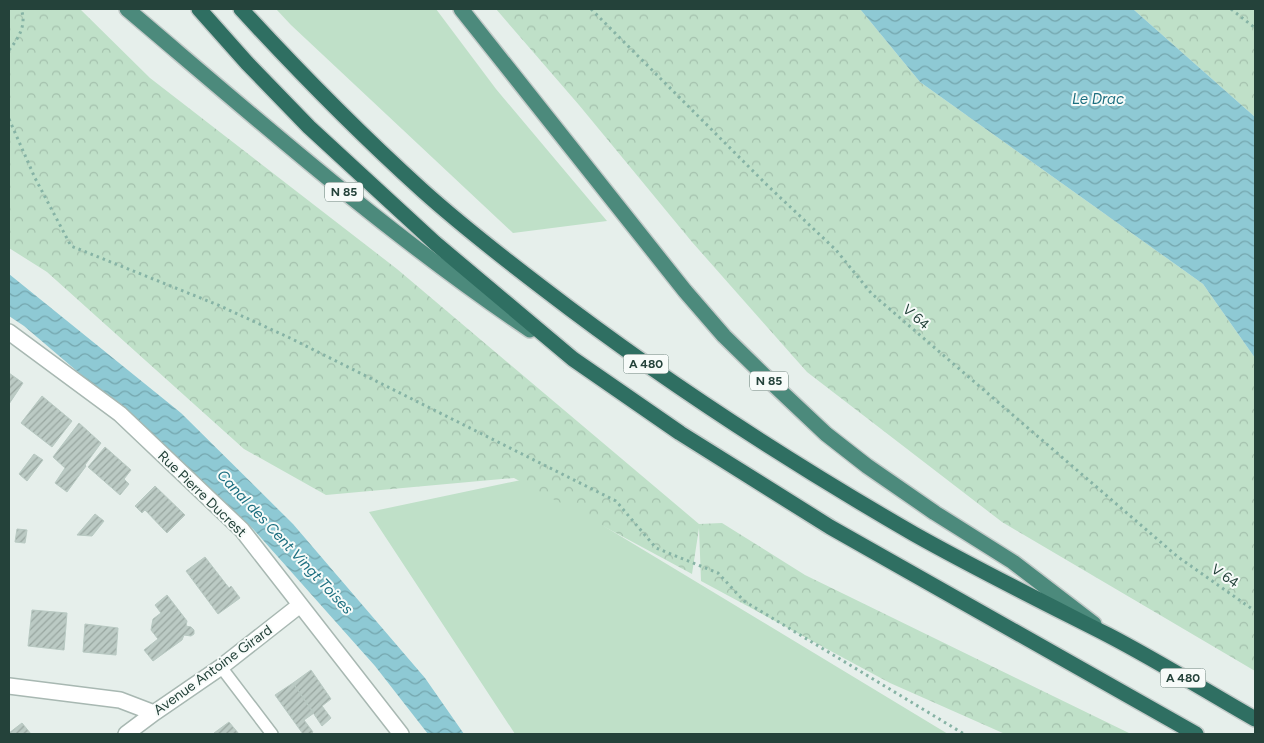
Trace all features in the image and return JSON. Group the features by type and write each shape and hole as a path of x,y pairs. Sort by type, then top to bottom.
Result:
{"highway":[{"name":"N 85","path":"127,9 362,207 469,289 573,359"},
{"name":"A 480","path":"199,9 246,63 310,128 435,243 573,359 680,433 830,527 1196,734"},
{"name":"A 480","path":"241,9 300,73 424,192 501,256 589,324 664,377 778,452 913,533 993,578 1111,637 1255,719"},
{"name":"N 85","path":"462,9 685,291 724,336 774,385 826,434 867,466 935,513 1013,562 1111,637"}],"street":[{"name":"Rue Pierre Ducrest","path":"9,332 120,414 242,530 401,734"},
{"name":"Avenue Antoine Girard","path":"126,734 221,667 300,605"},
{"path":"9,686 120,700 154,713"}],"lane":[{"path":"221,667 272,734"}],"path":[{"path":"9,50 20,36 25,18 21,9"},
{"name":"V 64","path":"591,9 768,186 836,250 871,293 1178,557 1255,611"},
{"path":"1231,9 1255,28"},
{"path":"9,119 35,178 71,246 218,305 290,338 616,501 656,548 718,573 744,601 964,734"}],"green space":[{"path":"9,9 80,9 150,78 397,269 699,524 722,523 805,575 1131,734 1005,734 890,683 701,581 699,528 692,574 514,478 326,495 244,449 47,272 9,248"},
{"path":"276,9 436,9 496,89 607,221 513,233"},
{"path":"496,9 860,9 920,82 1203,284 1255,358 1255,671 1002,522 807,372 692,242 579,105"},
{"path":"1133,9 1255,9 1255,117"},
{"path":"526,479 948,734 515,734 369,512"}],"water":[{"name":"Le Drac","path":"860,9 1133,9 1255,117 1255,358 1203,284 920,82"},
{"name":"Canal des Cent Vingt Toises","path":"9,274 181,413 293,524 425,678 464,734 428,734 375,666 253,529 132,418 24,326 9,316"}],"building":[{"path":"9,373 23,383 9,404"},
{"path":"42,396 72,421 52,447 21,423"},
{"path":"79,423 101,443 67,492 55,483 65,468 53,457"},
{"path":"105,447 131,470 124,479 129,484 120,495 88,467"},
{"path":"34,454 43,460 27,481 19,474"},
{"path":"155,486 185,515 167,533 145,510 142,513 135,506"},
{"path":"95,514 104,521 92,536 77,535"},
{"path":"17,529 27,530 25,543 15,542"},
{"path":"205,557 229,588 231,586 240,598 218,614 186,571"},
{"path":"167,595 187,621 186,626 194,630 194,634 191,636 184,635 182,640 153,661 144,650 158,639 151,630 153,619 161,613 155,605"},
{"path":"32,610 67,613 64,650 28,646"},
{"path":"85,624 118,628 116,655 83,652"},
{"path":"311,670 331,699 322,706 331,718 322,726 293,683"},
{"path":"293,683 314,713 304,720 313,732 310,734 303,734 275,695"},
{"path":"229,722 239,734 214,734 214,733"},
{"path":"22,723 31,734 9,734 9,733"}]}
